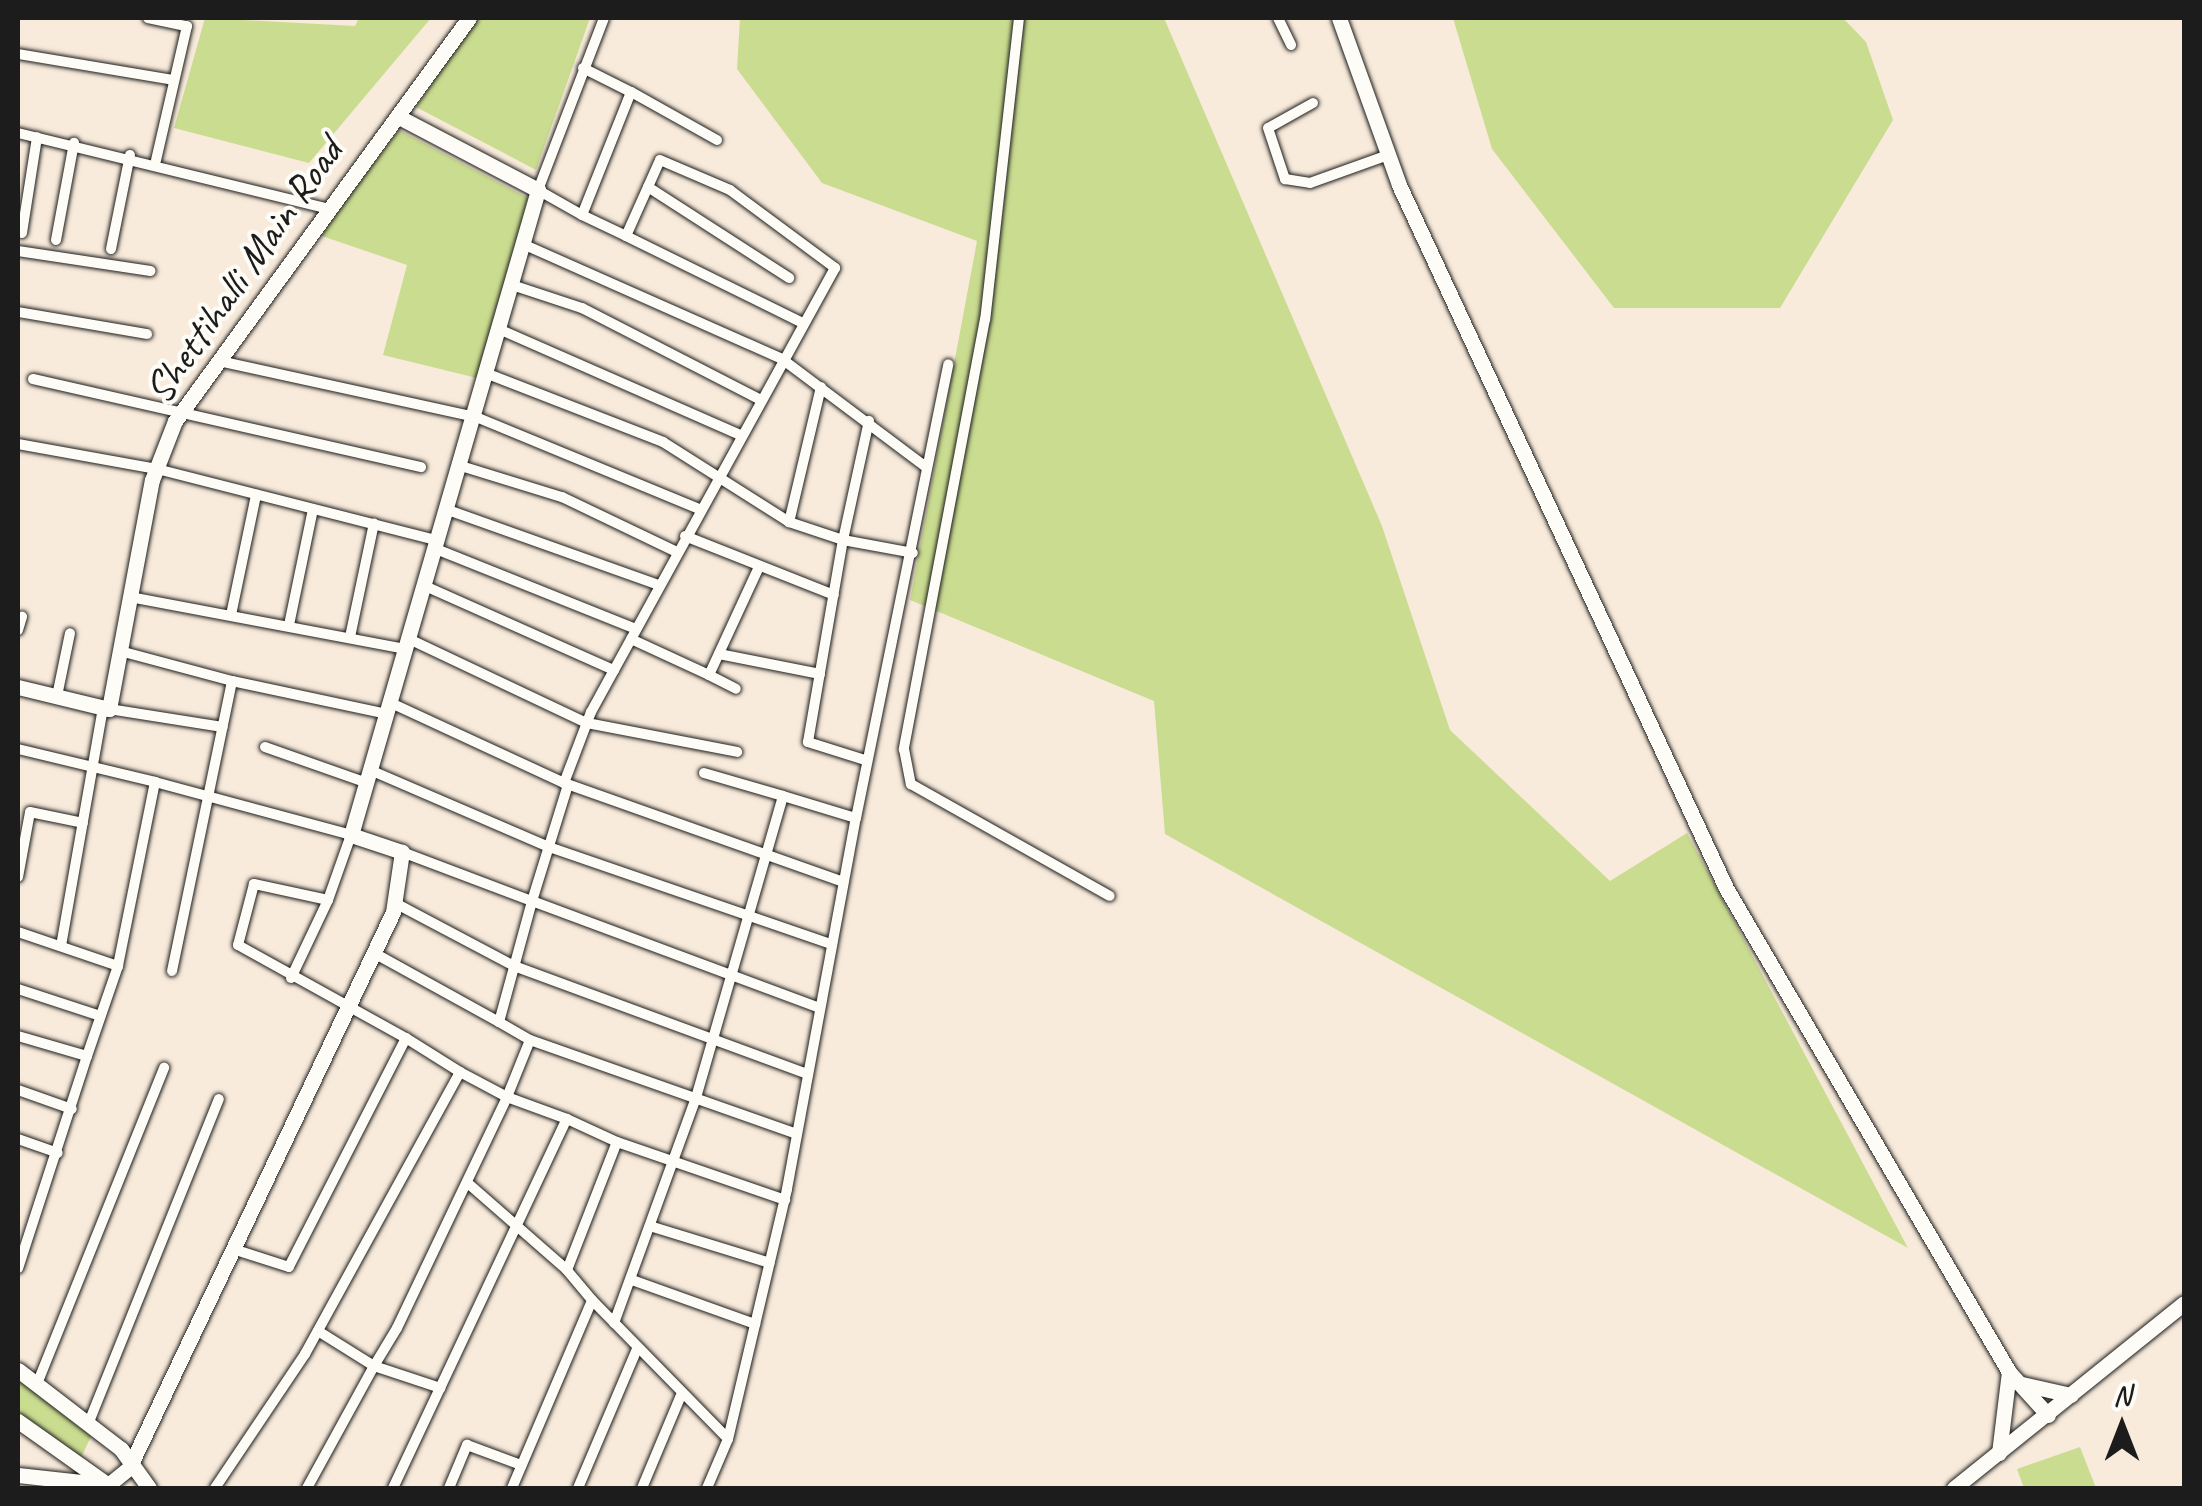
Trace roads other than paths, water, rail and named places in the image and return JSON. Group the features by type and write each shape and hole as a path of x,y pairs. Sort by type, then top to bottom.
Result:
{"street":[{"path":"148,18 188,26 156,160"},
{"name":"Shettihalli Main Road","path":"106,708 156,468 180,414 469,18"},
{"path":"292,978 328,900 351,835 515,286 538,190 604,18"},
{"path":"1019,18 984,319 904,749 911,784 1110,896"},
{"path":"1278,18 1291,45"},
{"path":"1340,18 1388,156 1726,888 2009,1372 2048,1415"},
{"path":"18,54 174,80"},
{"path":"583,68 717,140"},
{"path":"582,215 632,92"},
{"path":"1313,103 1268,128 1285,178 1310,184 1388,156"},
{"path":"397,116 582,215 802,323"},
{"path":"18,132 156,160 329,209"},
{"path":"22,233 37,137"},
{"path":"56,240 74,143"},
{"path":"111,249 130,155"},
{"path":"499,1022 586,723 759,399 835,268 688,166 660,160 626,236"},
{"path":"648,187 789,278"},
{"path":"524,245 782,359 926,467"},
{"path":"18,251 150,271"},
{"path":"515,286 582,308 759,399"},
{"path":"18,312 147,334"},
{"path":"502,330 740,435"},
{"path":"219,361 476,416 700,509"},
{"path":"707,1488 728,1438 785,1200 865,760 913,554 948,364"},
{"path":"488,374 552,393 721,472 789,522 844,540 913,554"},
{"path":"34,379 421,467"},
{"path":"789,522 821,387"},
{"path":"865,760 808,742 869,421"},
{"path":"18,444 156,468 374,523 438,545 633,634 736,689"},
{"path":"461,466 562,497 677,552"},
{"path":"231,615 256,495"},
{"path":"290,625 313,508"},
{"path":"448,510 659,585"},
{"path":"350,637 374,523"},
{"path":"685,536 758,569 834,595"},
{"path":"709,675 758,569"},
{"path":"425,586 614,670"},
{"path":"130,597 408,644 586,723 737,752"},
{"path":"18,630 22,616"},
{"path":"57,696 70,633"},
{"path":"120,650 232,681 389,708 566,784 843,882"},
{"path":"719,654 820,674"},
{"path":"172,971 212,796 232,681"},
{"path":"18,687 106,708 223,727"},
{"path":"62,946 106,708"},
{"path":"265,747 369,776 549,847 748,919 832,944"},
{"path":"18,749 212,796 351,835 732,980 819,1008"},
{"path":"704,773 856,818"},
{"path":"18,1268 118,966 155,782"},
{"path":"614,1323 653,1227 695,1101 783,796"},
{"path":"18,809 83,823"},
{"path":"18,876 30,812"},
{"path":"18,1475 68,1486 110,1487 129,1468 236,1250 374,952 394,903 402,852"},
{"path":"328,900 254,884 238,944 346,1012 406,1038 507,1097 674,1165 785,1200"},
{"path":"394,903 514,966 714,1036 808,1074"},
{"path":"18,932 118,966"},
{"path":"374,952 530,1040 797,1134"},
{"path":"18,989 100,1016"},
{"path":"18,1036 88,1056"},
{"path":"236,1250 289,1267 406,1038"},
{"path":"308,1488 470,1185 530,1040"},
{"path":"37,1384 164,1068"},
{"path":"214,1488 318,1331 460,1072"},
{"path":"18,1090 72,1109"},
{"path":"89,1422 219,1100"},
{"path":"394,1488 567,1119"},
{"path":"18,1139 58,1153"},
{"path":"567,1270 618,1142"},
{"path":"470,1185 567,1270 681,1395 728,1438"},
{"path":"653,1227 770,1262"},
{"path":"632,1280 755,1324"},
{"path":"512,1488 592,1300"},
{"path":"1954,1488 2184,1304"},
{"path":"318,1331 374,1366 440,1388"},
{"path":"578,1488 637,1348"},
{"path":"18,1370 89,1422 148,1488"},
{"path":"1999,1452 2009,1372"},
{"path":"2022,1384 2071,1396"},
{"path":"642,1488 681,1395"},
{"path":"18,1420 110,1487"},
{"path":"449,1488 467,1445 521,1465"}]}
